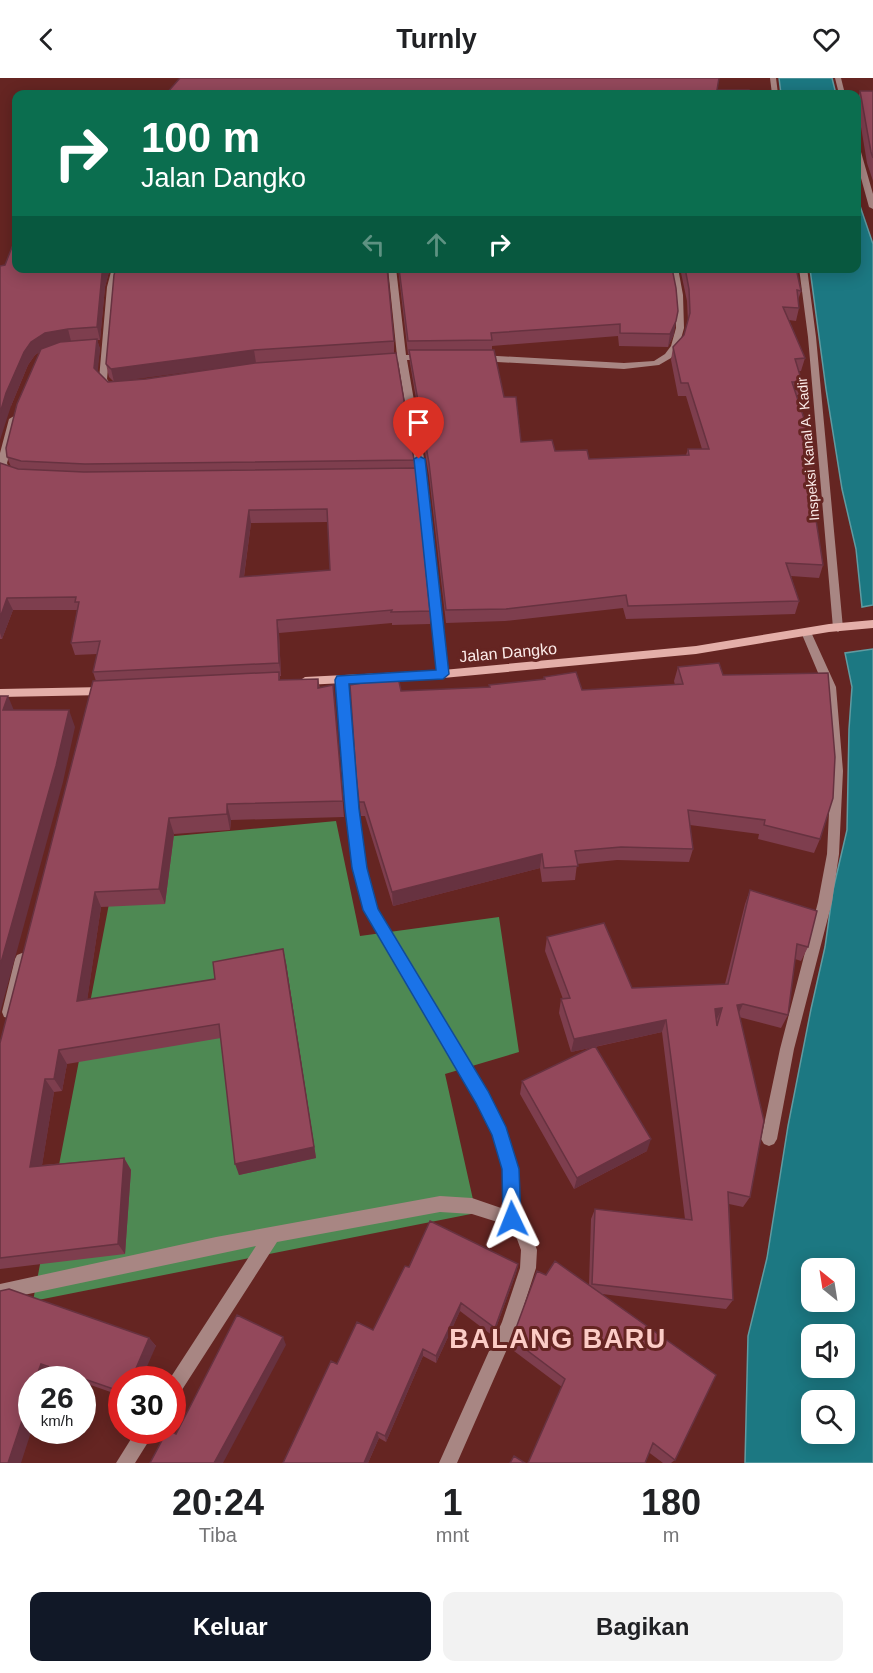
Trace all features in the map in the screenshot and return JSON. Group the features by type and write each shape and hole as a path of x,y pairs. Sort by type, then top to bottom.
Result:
{"main road":[{"name":"Jalan Dangko","path":"294,682 443,674 696,650 806,632 867,625"},
{"path":"0,693 91,697 116,690"}],"street":[{"path":"861,164 873,207"},
{"path":"115,273 101,345 103,379 111,387 121,386"},
{"path":"393,273 402,358 422,476 443,674"},
{"path":"475,358 624,366 656,363 668,356 675,346 680,328 679,295 675,273"},
{"name":"Inspeksi Kanal A. Kadir","path":"804,273 812,337 838,628"},
{"path":"372,359 433,357"},
{"path":"16,412 2,463 5,471 23,477"},
{"path":"410,476 422,476"},
{"path":"769,1139 787,1049 825,902 833,854 837,771 830,687 806,632"},
{"path":"342,680 351,800 359,868 371,910 482,1097 500,1133 510,1169 512,1219 523,1234 529,1250 528,1268 510,1324 448,1463"},
{"path":"6,1024 25,948"},
{"path":"0,1292 272,1235 440,1204 472,1206 512,1219"},
{"path":"186,1368 272,1235"},
{"path":"125,1463 137,1444"}],"green space":[{"path":"336,821 360,936 499,917 519,1052 445,1074 476,1213 33,1301 121,841"}],"water":[{"path":"779,78 832,78 835,90 780,90"},
{"path":"861,209 873,244 873,605 862,607 856,549 842,489 811,273 861,273"},
{"path":"873,649 873,1463 745,1463 748,1336 767,1258 788,1126 825,947 833,890 847,830 852,687 845,653"}],"building":[{"path":"180,78 719,78 717,90 170,90"},
{"path":"861,91 873,91 873,158"},
{"path":"12,247 12,273 102,273 97,327 45,333 31,342 24,352 6,393 0,413 0,266 5,265"},
{"path":"115,273 387,273 394,341 254,350 111,369 106,364"},
{"path":"400,273 673,273 678,311 670,334 620,333 620,324 491,333 492,340 408,341"},
{"path":"686,273 797,273 801,291 797,290 799,308 783,307 805,358 795,359 802,382 792,382 814,449 814,507 823,565 786,563 799,601 628,606 626,595 506,609 446,610 429,463 409,350 494,350 504,397 516,397 521,442 552,440 555,451 587,450 589,459 689,455 688,449 709,449 688,383 681,383 673,347 684,335 690,313"},
{"path":"97,339 94,368 108,382 146,379 255,363 396,353 414,460 85,464 21,461 7,457 6,448 17,404 41,349 60,342"},
{"path":"0,463 18,469 84,472 416,468 430,611 391,612 392,610 277,620 279,663 93,672 100,641 71,643 79,602 75,602 76,597 7,598 0,618","holes":["327,509 330,570 240,577 249,510"]},
{"path":"719,663 723,675 828,673 835,757 833,798 820,839 764,825 765,820 688,810 693,849 621,847 575,851 578,866 544,868 542,854 392,892 364,802 359,802 350,685 398,677 401,691 490,687 489,685 545,679 544,677 576,672 582,690 683,684 678,667"},
{"path":"279,672 279,680 318,679 318,688 333,685 343,801 227,804 227,814 169,818 159,889 95,892 77,1001 215,979 213,962 283,949 314,1147 235,1164 219,1024 59,1050 54,1079 45,1079 30,1167 124,1158 118,1244 0,1258 0,1043 93,681"},
{"path":"0,696 8,696 3,710 69,710 56,766 0,966"},
{"path":"750,890 817,911 808,947 797,944 788,1015 743,1004 737,1005 764,1121 750,1197 728,1192 733,1300 592,1284 595,1209 692,1220 666,1020 574,1039 561,999 570,998 547,937 604,923 632,988 728,984","holes":["722,1008 717,1026 715,1009"]},
{"path":"595,1046 651,1139 577,1178 522,1081"},
{"path":"430,1221 518,1264 495,1328 461,1303 436,1356 423,1349 385,1436 377,1432 364,1463 283,1463 331,1361 337,1364 357,1322 373,1330 405,1266 409,1267"},
{"path":"555,1261 716,1375 675,1460 653,1443 645,1463 528,1463 565,1379 512,1339 537,1271 546,1275"},
{"path":"9,1289 149,1338 137,1366 108,1366 108,1387 96,1383 96,1366 41,1364 40,1366 18,1366 18,1433 8,1463 0,1463 0,1291"},
{"path":"237,1315 283,1337 214,1463 150,1463 160,1444 186,1444 186,1414"},
{"path":"514,1456 525,1463 510,1463"}],"district":[{"name":"BALANG BARU","path":"558,1339"}],"route":[{"path":"419,459 443,674 342,680 349,789 359,868 371,910 482,1097 500,1133 510,1169 512,1219"}]}
